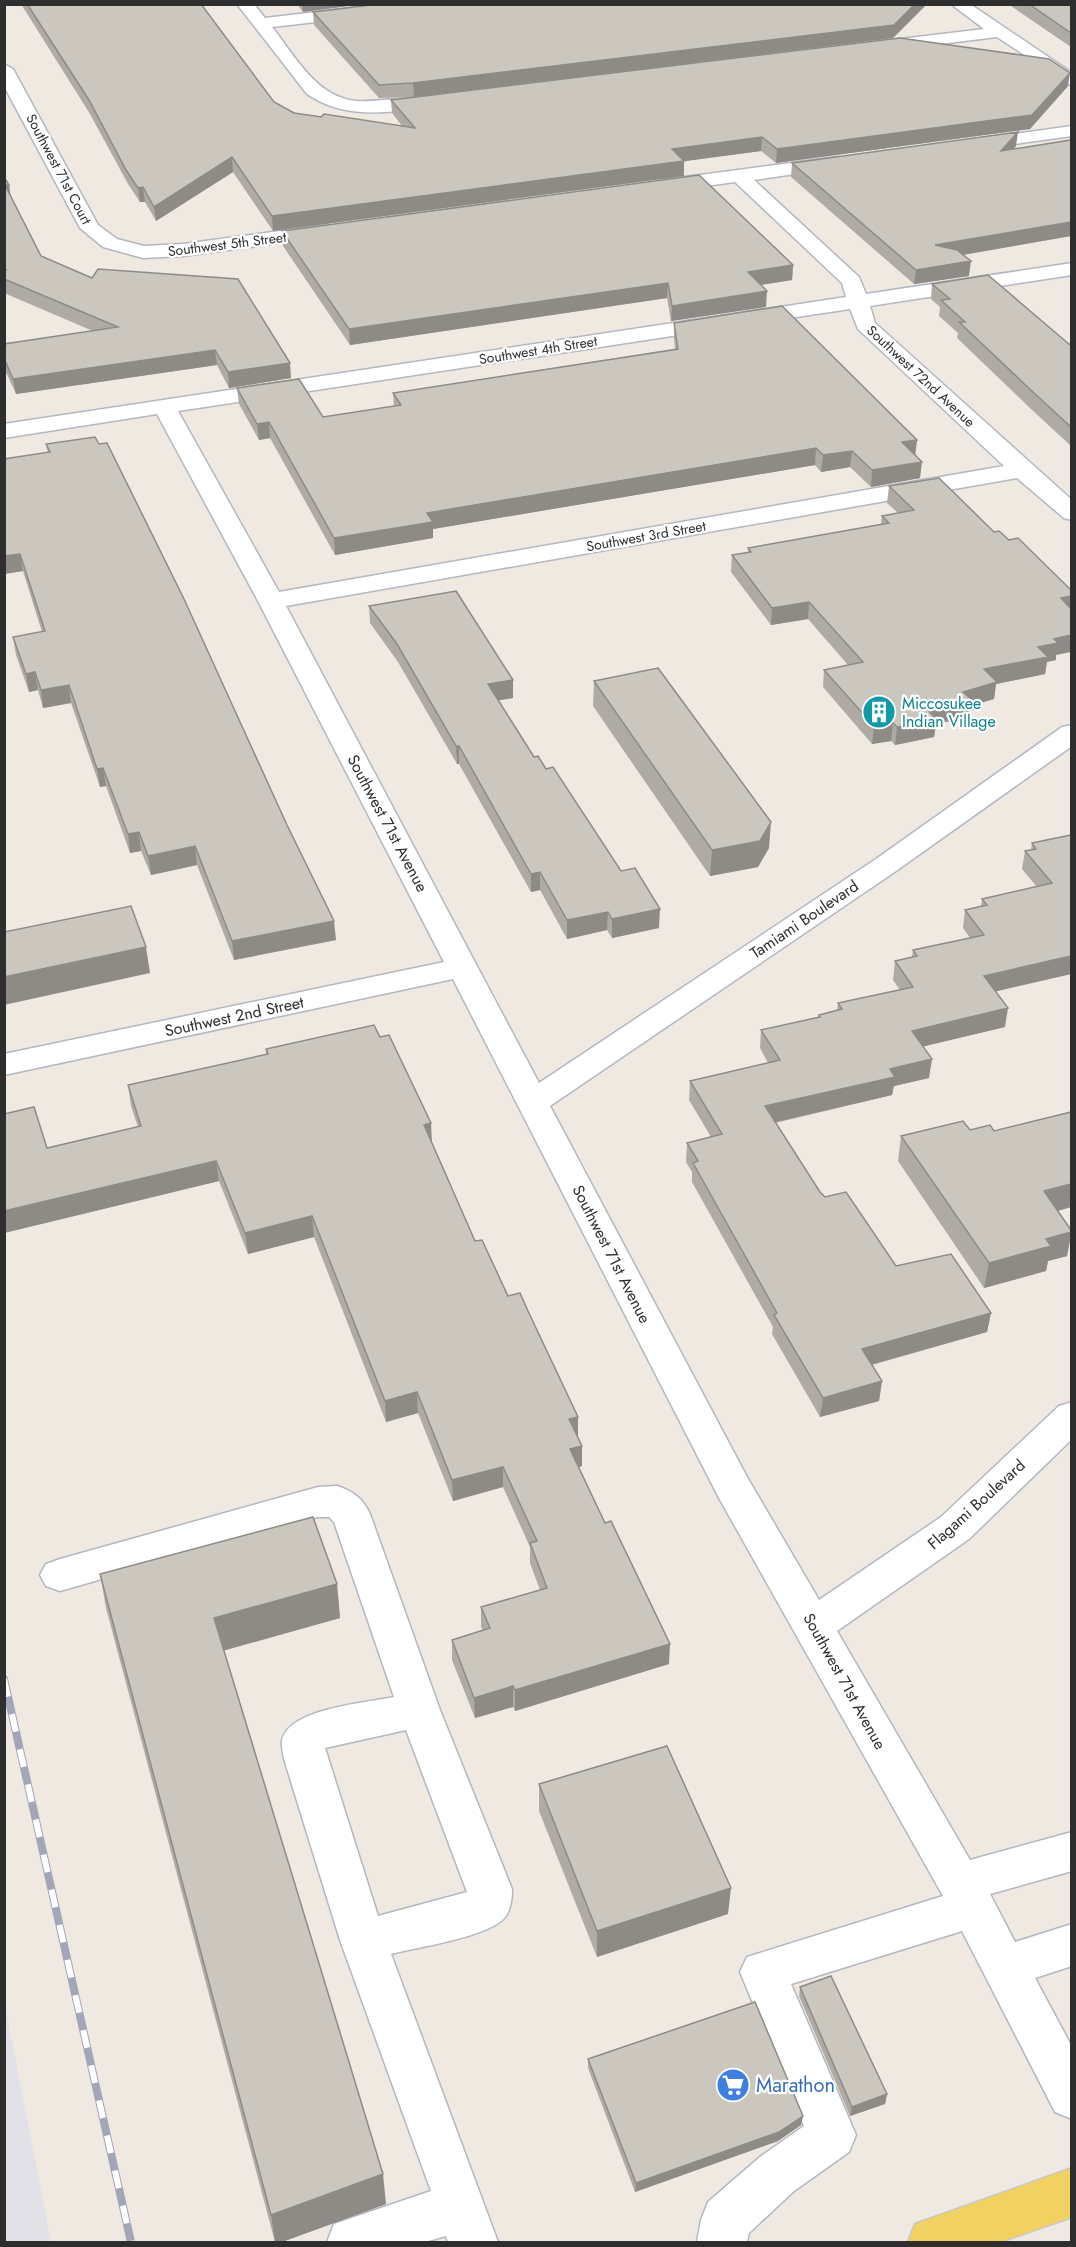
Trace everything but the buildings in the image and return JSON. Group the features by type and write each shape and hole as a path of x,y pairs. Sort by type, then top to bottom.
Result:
{"main road":[{"path":"933,2242 1071,2192"}],"street":[{"path":"245,4 314,90 326,99 344,105 380,106 449,99"},
{"path":"260,24 430,4"},
{"path":"959,4 1071,81"},
{"path":"854,49 999,32"},
{"name":"Southwest 71st Court","path":"7,79 90,228 110,243 131,250"},
{"path":"950,148 1071,131"},
{"path":"645,188 856,160"},
{"name":"Southwest 72nd Avenue","path":"739,176 852,281 865,325 1071,513"},
{"name":"Southwest 5th Street","path":"131,250 183,250 340,229"},
{"name":"Southwest 4th Street","path":"4,431 1071,269"},
{"name":"Southwest 71st Avenue","path":"164,407 271,601 733,1487 814,1625 966,1895 1071,2096"},
{"name":"Southwest 3rd Street","path":"271,601 1022,470"},
{"name":"Tamiami Boulevard","path":"533,1102 886,865 1071,733"},
{"name":"Southwest 2nd Street","path":"4,1065 463,967"},
{"name":"Flagami Boulevard","path":"814,1625 954,1528 1071,1416"},
{"path":"60,1575 318,1502 337,1502 351,1514 419,1710 490,1889 489,1903 473,1913 363,1940"},
{"path":"352,2242 467,2224 363,1940 305,1759 303,1741 316,1731 419,1710"},
{"path":"722,2242 726,2220 777,2174 832,2135 763,1972 966,1895 1071,1851"},
{"path":"1003,1967 1071,1944"}],"shaded area":[{"path":"5,2005 51,2242 5,2242"}],"railway":[{"path":"4,1679 131,2242"}],"place":[{"name":"Miccosukee Indian Village","path":"879,712"},
{"name":"Marathon","path":"733,2085"}]}
